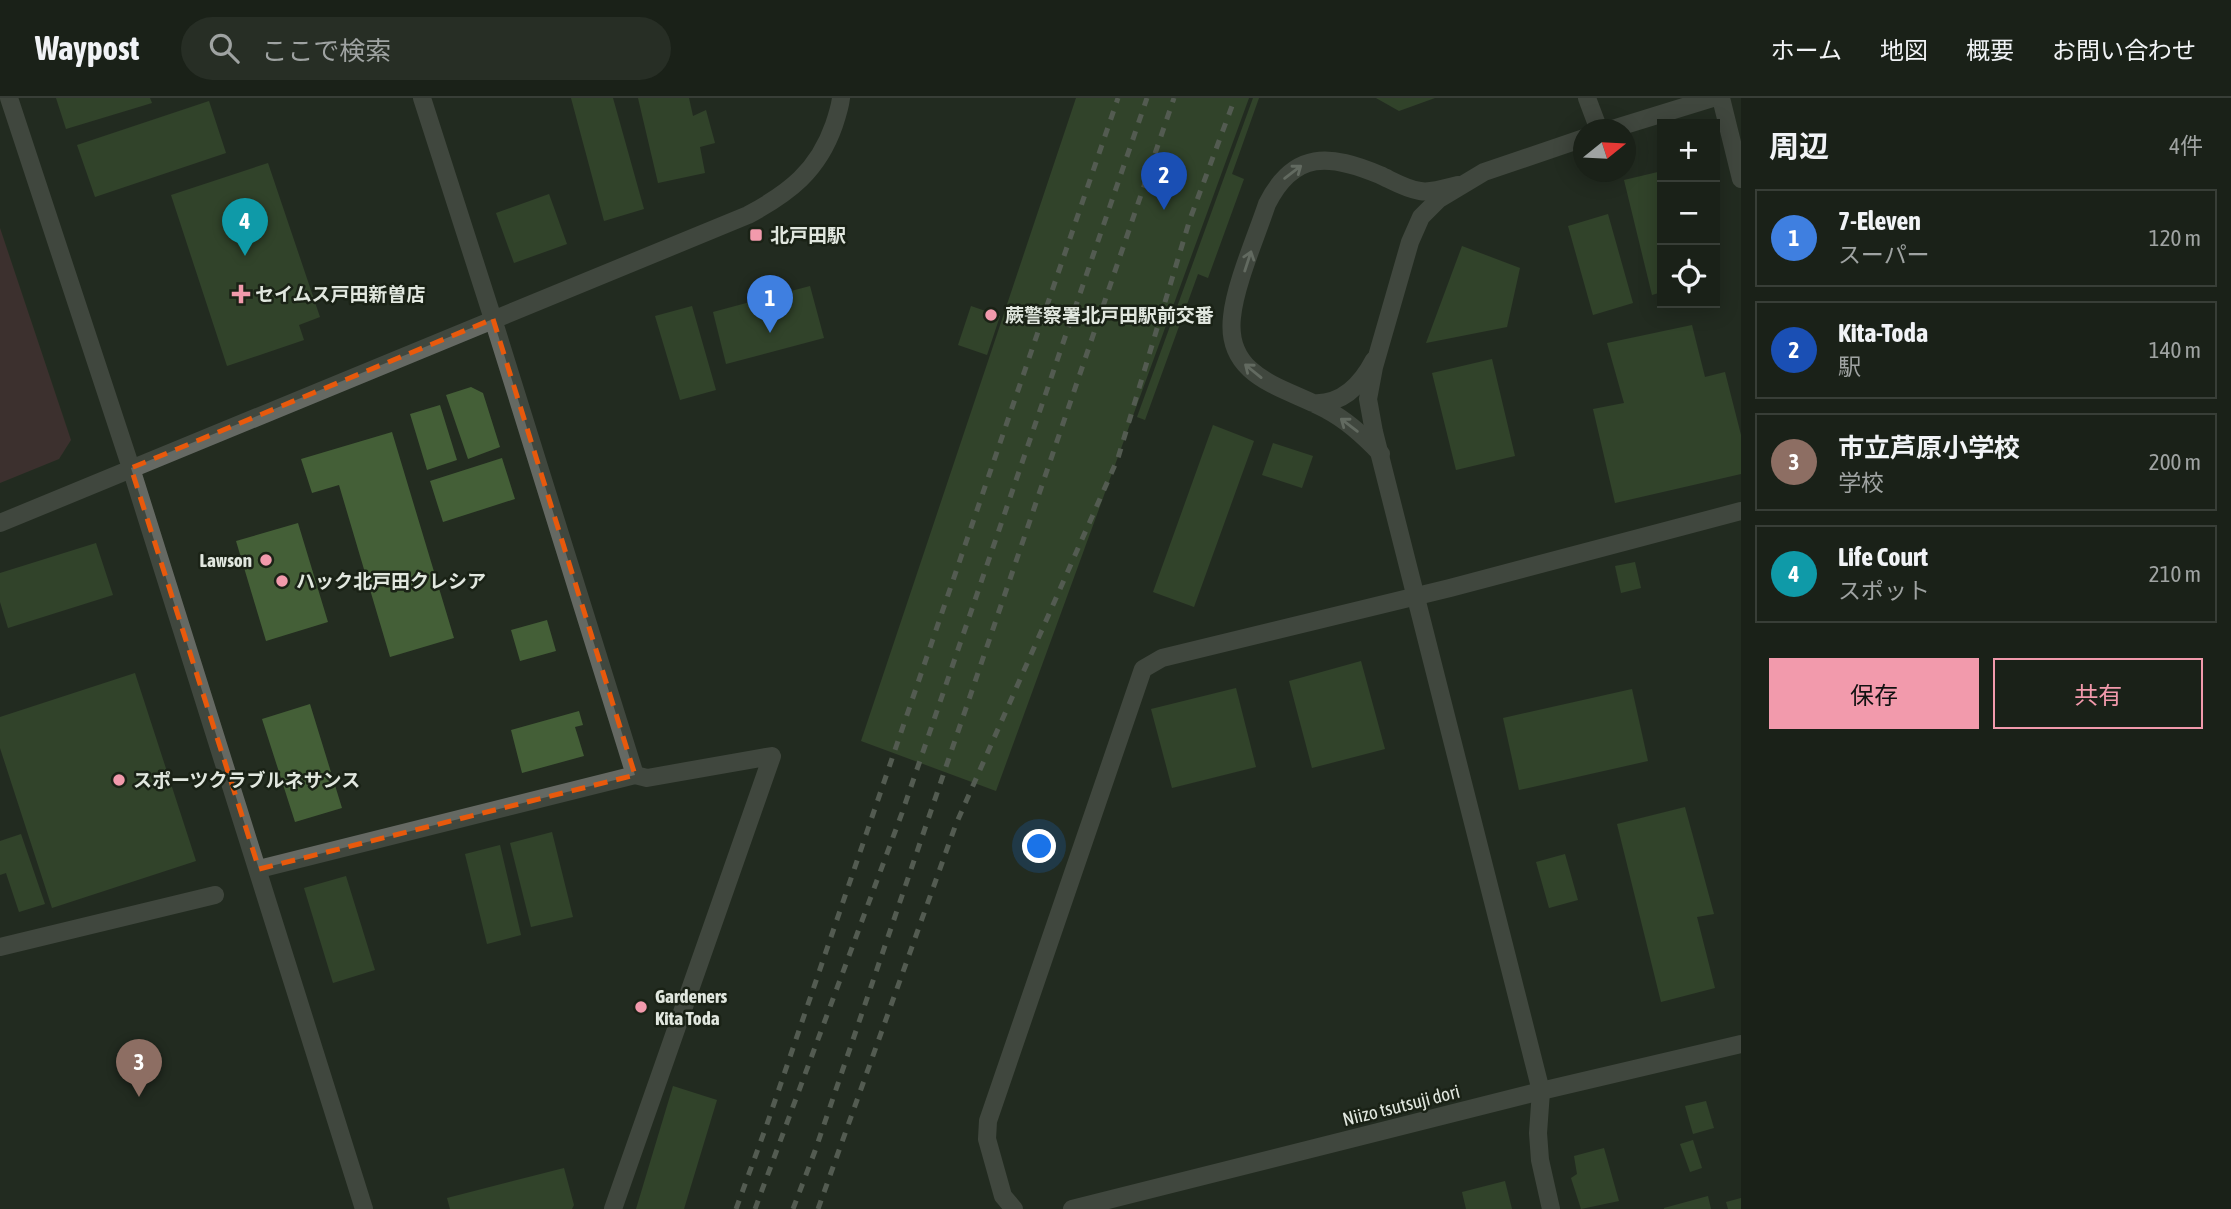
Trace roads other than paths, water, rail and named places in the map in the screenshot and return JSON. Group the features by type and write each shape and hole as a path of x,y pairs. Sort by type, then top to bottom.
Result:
{"street":[{"path":"9,98 131,468 364,1209"},
{"path":"422,98 635,775"},
{"path":"0,523 748,215 796,185 816,162 829,140 841,98"},
{"path":"1587,98 1594,119"},
{"path":"1636,122 1713,98"},
{"path":"1721,98 1741,179"},
{"path":"1551,1209 1539,1147 1541,1091 1374,432 1368,399 1378,353 1417,223 1434,204 1461,184 1484,172 1573,142"},
{"path":"1381,454 1345,421 1313,403 1273,386 1242,362 1231,334 1235,302 1274,189 1295,169 1307,162 1323,160 1348,164 1420,192 1461,184"},
{"path":"1313,403 1331,402 1352,390 1362,380 1378,353"},
{"path":"1014,1209 1003,1196 987,1139 988,1121 1143,669 1162,658 1417,596 1741,511"},
{"path":"259,869 635,775 647,778 772,756 613,1209"},
{"path":"1,944 215,895"},
{"name":"Niizo tsutsuji dori","path":"1072,1209 1541,1091 1741,1044"}],"railway":[{"path":"736,1209 1118,98"},
{"path":"755,1209 902,813 1147,98"},
{"path":"793,1209 1174,98"},
{"path":"818,1209 956,824 1118,458 1190,219 1235,98"}],"place":[{"name":"Kita-Toda","path":"1164,210"},
{"name":"北戸田駅","path":"756,235"},
{"name":"Life Court","path":"245,256"},
{"name":"セイムス戸田新曽店","path":"241,294"},
{"name":"蕨警察署北戸田駅前交番","path":"991,315"},
{"name":"7-Eleven","path":"770,333"},
{"name":"Lawson","path":"266,560"},
{"name":"ハック北戸田クレシア","path":"282,581"},
{"name":"スポーツクラブルネサンス","path":"119,780"},
{"name":"Gardeners Kita Toda","path":"641,1007"},
{"name":"市立芦原小学校","path":"139,1097"}]}
